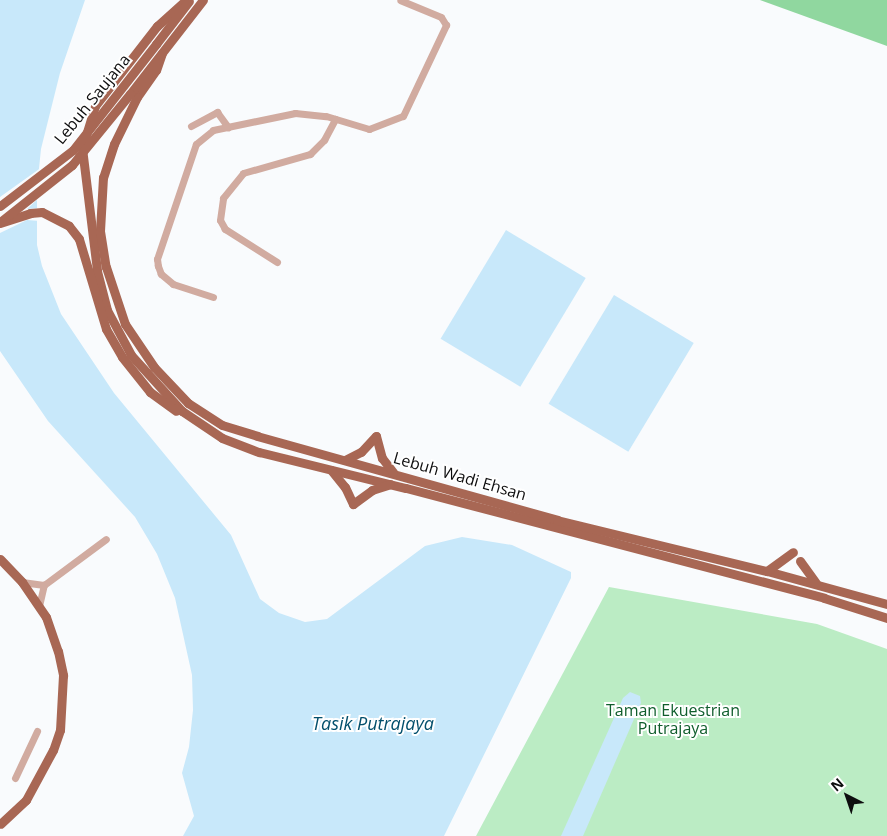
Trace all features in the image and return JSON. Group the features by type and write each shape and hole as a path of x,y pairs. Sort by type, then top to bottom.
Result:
{"main road":[{"path":"186,0 157,26 95,106 82,148 97,271 108,310 131,354 164,394 187,414"},
{"name":"Lebuh Saujana","path":"0,206 73,150 190,0"},
{"path":"134,96 162,53 203,0"},
{"name":"Lebuh Wadi Ehsan","path":"134,96 114,144 103,177 100,223 106,267 126,324 139,346 154,367 188,403 222,425 557,520 767,571 887,604"},
{"name":"Lebuh Saujana","path":"0,223 72,165 134,96"},
{"path":"0,223 30,212 42,212 68,226 79,239 106,329 126,364 150,392 179,414 187,414"},
{"name":"Lebuh Wadi Ehsan","path":"187,414 222,438 259,452 390,484 824,598 887,618"},
{"path":"345,460 361,452 376,436 382,458 393,472"},
{"path":"331,470 345,486 353,504 372,490 390,484"},
{"path":"767,571 793,552"},
{"path":"0,559 22,582 39,606 53,633 62,664 60,730 35,786 0,824"},
{"path":"800,562 817,584"}],"street":[{"path":"213,297 166,280 161,274 157,259 196,144 207,133 296,113 335,119 368,129 403,116 446,25 441,17 400,0"},
{"path":"191,126 217,112 228,127"},
{"path":"277,262 225,229 220,220 223,198 228,188 242,173 310,154 324,140 335,119"},
{"path":"39,606 44,585 106,539"},
{"path":"22,582 44,585"},
{"path":"15,778 37,731"}],"green space":[{"path":"760,0 887,0 887,46"},
{"name":"Taman Ekuestrian Putrajaya","path":"609,587 817,624 887,649 887,836 476,836"}],"water":[{"name":"Tasik Putrajaya","path":"0,0 85,0 60,73 41,149 37,188 37,245 42,266 61,314 114,393 231,535 260,599 279,613 305,622 327,619 425,546 462,537 512,545 571,572 571,578 444,836 183,836 194,816 182,773 189,747 193,710 192,675 175,598 157,554 135,517 48,421 0,351"},
{"path":"506,230 586,278 520,387 441,339"},
{"path":"614,295 694,343 628,452 549,404"},
{"path":"630,692 640,696 641,703 583,836 561,836 623,698"}],"pier":[{"path":"42,167 40,197 27,209 40,208 40,221 27,220 0,233 0,197"}]}
